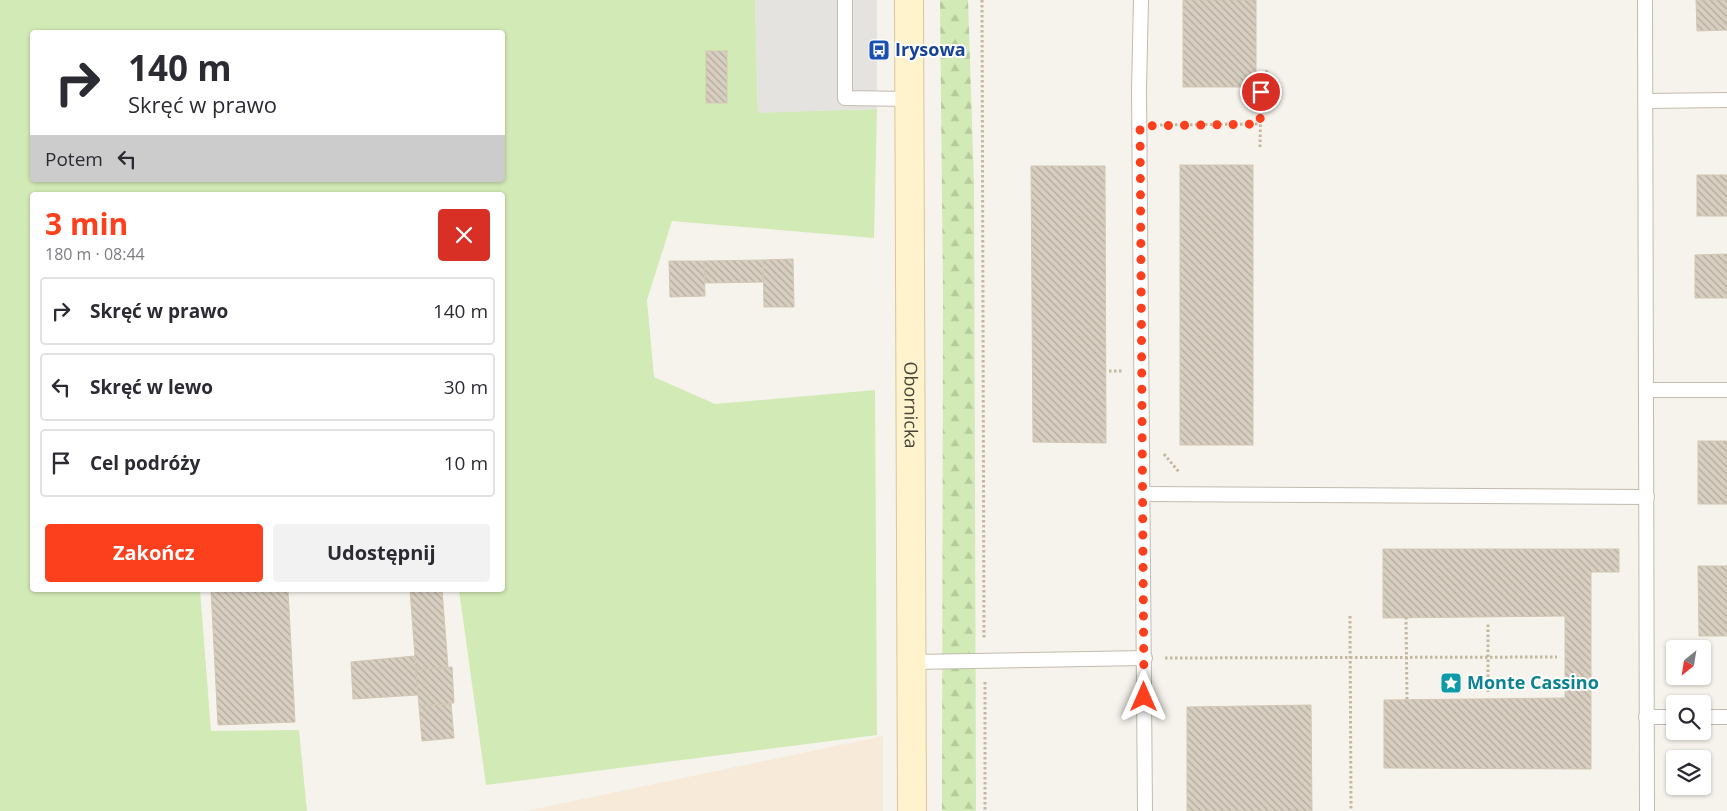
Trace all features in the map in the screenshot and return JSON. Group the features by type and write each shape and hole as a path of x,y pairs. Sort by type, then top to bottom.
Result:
{"main road":[{"name":"Obornicka","path":"909,0 912,811"}],"lane":[{"path":"845,0 845,98 908,99"},
{"path":"1141,0 1139,99 1144,811"},
{"path":"1645,0 1648,390 1647,811"},
{"path":"1647,101 1727,100"},
{"path":"1648,390 1727,390"},
{"path":"1143,494 1648,496"},
{"path":"911,662 1144,658"},
{"path":"1646,717 1666,717"},
{"path":"1711,717 1727,717"}],"path":[{"path":"982,0 985,811"},
{"path":"1260,147 1261,92 1267,70"},
{"path":"1158,117 1158,135"},
{"path":"1158,125 1260,124"},
{"path":"1162,449 1176,470 1186,477"},
{"path":"1350,616 1351,811"},
{"path":"1406,617 1407,699"},
{"path":"1488,622 1488,692"},
{"path":"1144,658 1557,657"}],"shaded area":[{"path":"755,0 877,0 877,109 758,113"},
{"path":"883,736 883,811 526,811"}],"green space":[{"path":"0,0 755,0 758,112 877,109 874,238 672,221 647,300 654,377 715,404 875,390 877,735 486,785 459,592 505,592 505,192 30,192 30,592 200,592 211,731 299,730 307,811 0,811"},
{"path":"940,0 968,0 974,184 976,811 942,811 943,294"}],"building":[{"path":"1183,0 1256,0 1256,87 1183,87"},
{"path":"1696,0 1727,0 1727,30 1697,31"},
{"path":"706,51 727,51 727,103 706,103"},
{"path":"1180,165 1253,165 1253,445 1180,445"},
{"path":"1031,166 1105,166 1106,443 1033,442"},
{"path":"1697,175 1727,175 1727,216 1697,216"},
{"path":"1727,254 1727,298 1695,298 1695,255"},
{"path":"793,259 794,307 764,307 763,260"},
{"path":"763,260 763,282 705,283 704,261"},
{"path":"669,261 704,261 705,296 670,297"},
{"path":"1698,441 1727,441 1727,504 1698,504"},
{"path":"1383,549 1619,549 1619,572 1591,572 1591,769 1384,768 1384,700 1565,698 1565,616 1383,618"},
{"path":"1698,566 1727,566 1727,636 1699,636"},
{"path":"211,592 288,592 295,722 218,725"},
{"path":"410,592 442,592 448,667 416,670"},
{"path":"415,656 418,695 353,699 351,662"},
{"path":"452,667 454,703 419,706 416,670"},
{"path":"451,704 454,738 422,741 419,706"},
{"path":"1311,705 1312,811 1187,811 1187,707"}],"place":[{"name":"Irysowa","path":"879,50"},
{"name":"Monte Cassino","path":"1451,683"}],"route":[{"path":"1144,697 1140,126 1260,124 1261,92"}]}
